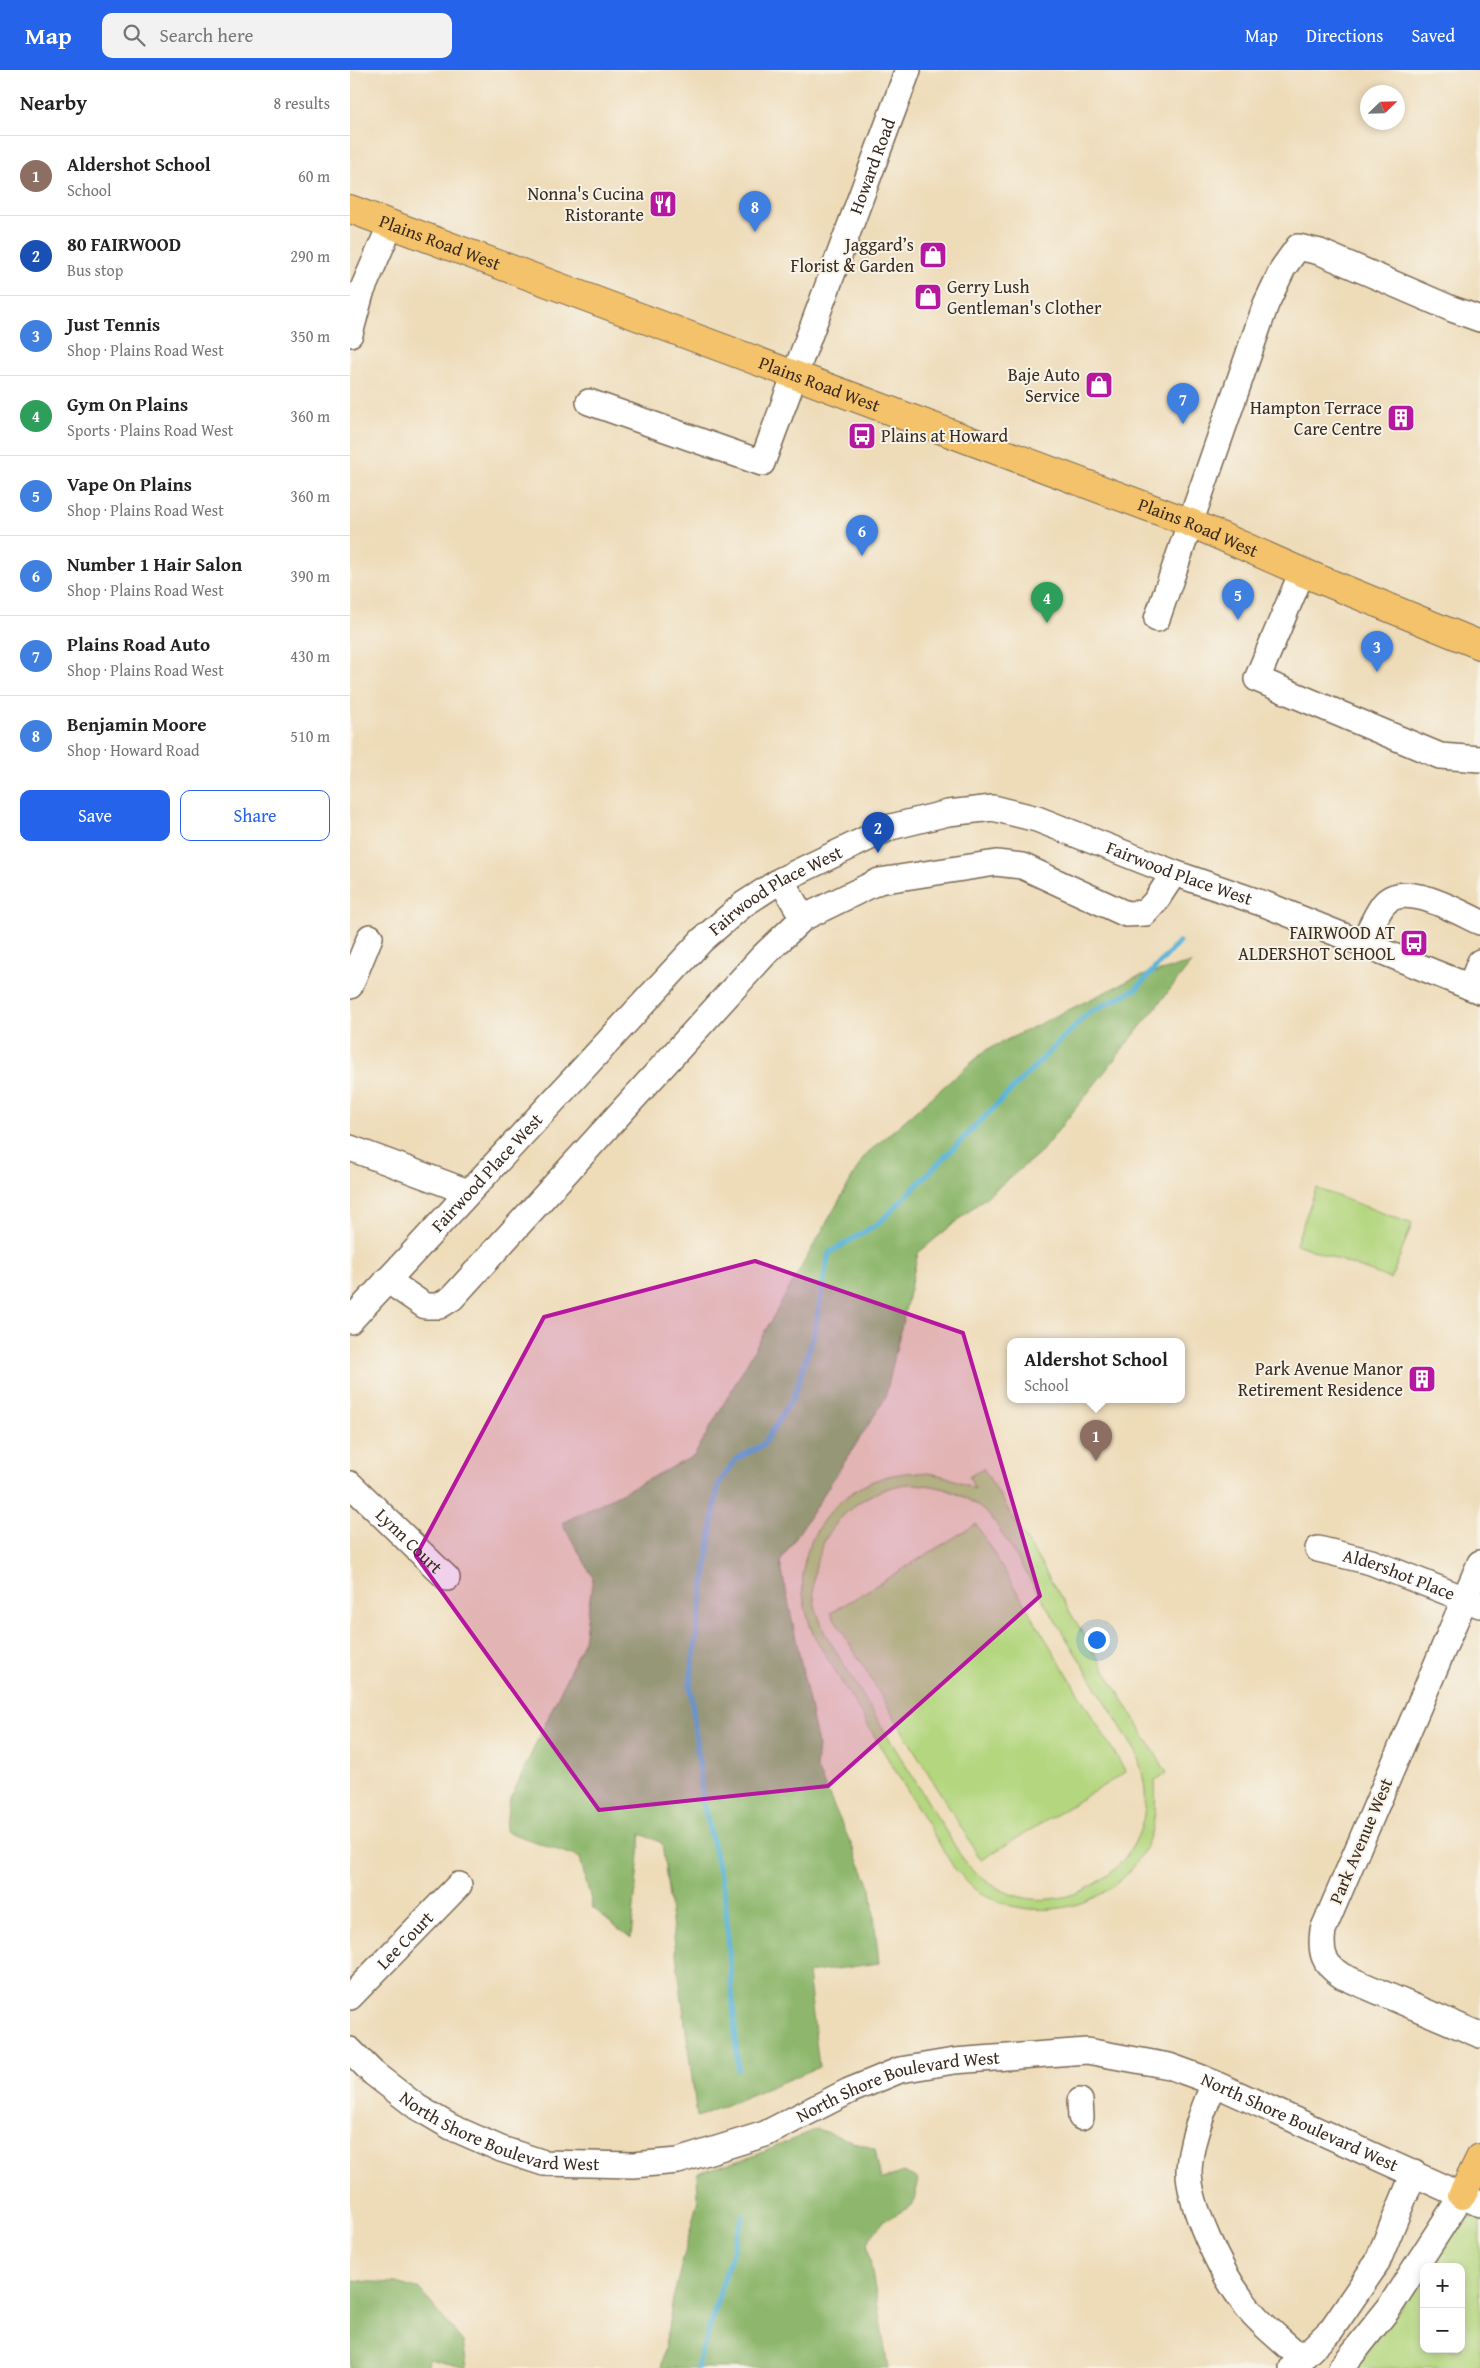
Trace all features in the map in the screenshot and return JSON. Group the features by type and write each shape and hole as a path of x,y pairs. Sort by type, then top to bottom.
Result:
{"main road":[{"name":"Plains Road West","path":"350,209 1191,523 1302,572 1480,645"},
{"path":"1471,2199 1480,2158"}],"street":[{"name":"Howard Road","path":"589,402 762,463 908,70"},
{"path":"350,334 356,291 391,224"},
{"path":"1157,619 1266,304 1283,268 1298,247 1320,252 1452,309 1480,319"},
{"path":"1302,572 1257,679 1440,756 1480,759"},
{"name":"Fairwood Place West","path":"350,1321 702,940 744,904 781,880 891,827 948,813 993,808 1037,819 1174,873 1267,905 1475,989"},
{"path":"387,1280 425,1306 439,1306 452,1298 762,956 803,918 879,881 996,863 1022,866 1126,914 1145,913 1156,902 1174,873"},
{"path":"781,880 803,918"},
{"path":"1363,943 1383,905 1400,895 1420,896 1480,922"},
{"path":"350,986 370,937"},
{"path":"1475,989 1480,962"},
{"path":"350,1148 468,1192"},
{"name":"Lynn Court","path":"350,1484 447,1578"},
{"name":"Aldershot Place","path":"1318,1549 1371,1562 1472,1602"},
{"name":"Park Avenue West","path":"1480,1563 1472,1602 1454,1620 1323,1930 1321,1945 1324,1959 1331,1969 1342,1976 1480,2035"},
{"name":"Lee Court","path":"350,1997 459,1885"},
{"name":"North Shore Boulevard West","path":"350,2050 372,2073 416,2108 451,2127 502,2149 544,2163 633,2165 678,2161 766,2134 849,2091 900,2070 954,2060 1087,2051 1169,2066 1214,2083 1471,2199"},
{"path":"1214,2083 1201,2115 1189,2172 1196,2208 1215,2252 1242,2300 1297,2363 1332,2330 1377,2263 1414,2173"},
{"path":"1341,2368 1471,2199"}],"highlighted area":[{"path":"755,1261 963,1333 1040,1596 828,1786 599,1810 416,1556 544,1317"}],"green space":[{"path":"1191,963 1041,1152 918,1253 885,1399 780,1562 818,1745 816,1767 871,1888 879,1963 808,1973 819,2067 697,2117 662,1843 641,1834 631,1938 593,1908 580,1858 505,1831 509,1802 584,1640 593,1577 562,1523 694,1456 865,1155 986,1050 1134,978"},
{"path":"1316,1188 1412,1224 1391,1279 1296,1244"},
{"path":"983,1468 1167,1773 1155,1780 1155,1806 1151,1833 1140,1857 1124,1877 1104,1892 1081,1903 1056,1909 1031,1909 1006,1904 982,1894 954,1868 814,1636 804,1601 804,1565 811,1542 822,1522 837,1505 855,1491 875,1481 897,1474 920,1473 943,1476 975,1489 969,1477","holes":["907,1484 944,1489 966,1498 995,1522 1136,1752 1143,1775 1145,1791 1144,1815 1139,1833 1130,1850 1118,1865 1104,1878 1088,1888 1070,1895 1051,1899 1032,1899 1003,1891 978,1875 964,1861 824,1632 814,1599 814,1577 818,1557 826,1539 837,1522 851,1508 868,1497 886,1489"]},
{"path":"976,1524 1126,1772 981,1860 831,1613"},
{"path":"817,2129 875,2149 881,2180 903,2172 919,2179 913,2205 884,2221 867,2242 888,2368 661,2368 673,2299 698,2199 697,2173 754,2156"},
{"path":"1472,2217 1480,2217 1480,2368 1354,2368 1420,2280 1420,2353 1465,2353 1465,2263 1432,2263 1463,2222"},
{"path":"350,2281 397,2283 420,2290 463,2342 467,2368 429,2359 428,2368 350,2368"}],"waterway":[{"path":"738,2069 725,1897 703,1801 690,1683 718,1485 736,1459 763,1445 794,1396 814,1333 829,1253 879,1223 1087,1014 1136,989 1179,942"},
{"path":"697,2368 743,2216"}],"place":[{"name":"Nonna's Cucina Ristorante","path":"663,204"},
{"name":"Benjamin Moore","path":"755,232"},
{"name":"Jaggard’s Florist & Garden","path":"933,255"},
{"name":"Gerry Lush Gentleman's Clother","path":"928,297"},
{"name":"Baje Auto Service","path":"1099,385"},
{"name":"Hampton Terrace Care Centre","path":"1401,418"},
{"name":"Plains Road Auto","path":"1183,424"},
{"name":"Plains at Howard","path":"862,436"},
{"name":"Number 1 Hair Salon","path":"862,556"},
{"name":"Vape On Plains","path":"1238,620"},
{"name":"Gym On Plains","path":"1047,623"},
{"name":"Just Tennis","path":"1377,672"},
{"name":"80 FAIRWOOD","path":"878,853"},
{"name":"FAIRWOOD AT ALDERSHOT SCHOOL","path":"1414,943"},
{"name":"Park Avenue Manor Retirement Residence","path":"1422,1379"},
{"name":"Aldershot School","path":"1096,1461"}]}
